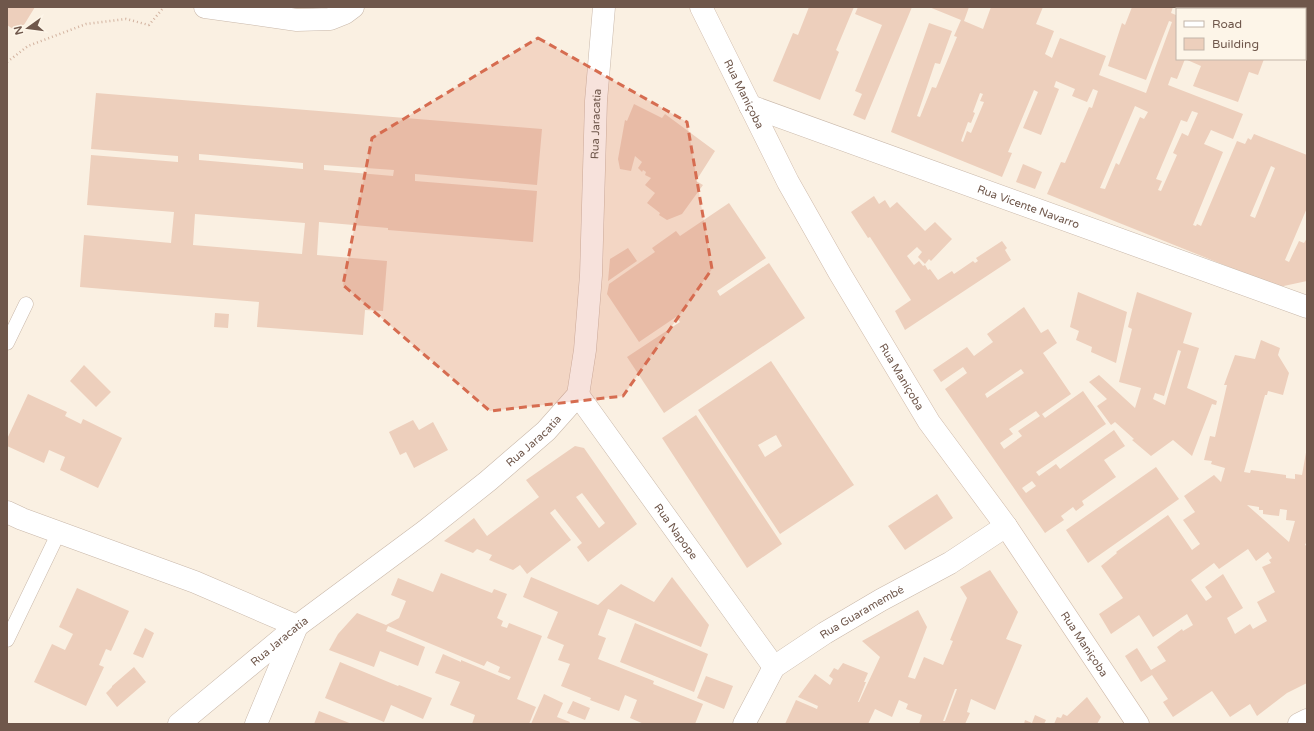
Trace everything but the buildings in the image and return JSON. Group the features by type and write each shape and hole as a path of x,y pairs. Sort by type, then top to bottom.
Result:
{"street":[{"path":"205,7 297,20 330,19 345,13 353,7"},
{"name":"Rua Jaracatia","path":"180,724 296,626 425,531 488,481 546,431 578,395 585,350 591,275 596,101 604,7"},
{"name":"Rua Maniçoba","path":"701,7 788,182 839,272 929,422 1006,526 1138,724"},
{"name":"Rua Vicente Navarro","path":"750,106 1307,307"},
{"name":"Rua Napope","path":"578,395 774,667"},
{"path":"7,512 22,519 194,582 296,626 256,724"},
{"name":"Rua Guaramembé","path":"744,724 774,667 825,633 881,600 950,563 1006,526"},
{"path":"1300,724 1307,720"}],"lane":[{"path":"7,343 26,304"},
{"path":"7,640 59,532"}],"path":[{"path":"7,62 28,46 86,24 126,19 149,25 164,7"}],"highlighted area":[{"path":"538,38 687,122 712,269 623,396 490,411 343,285 372,138"}]}
